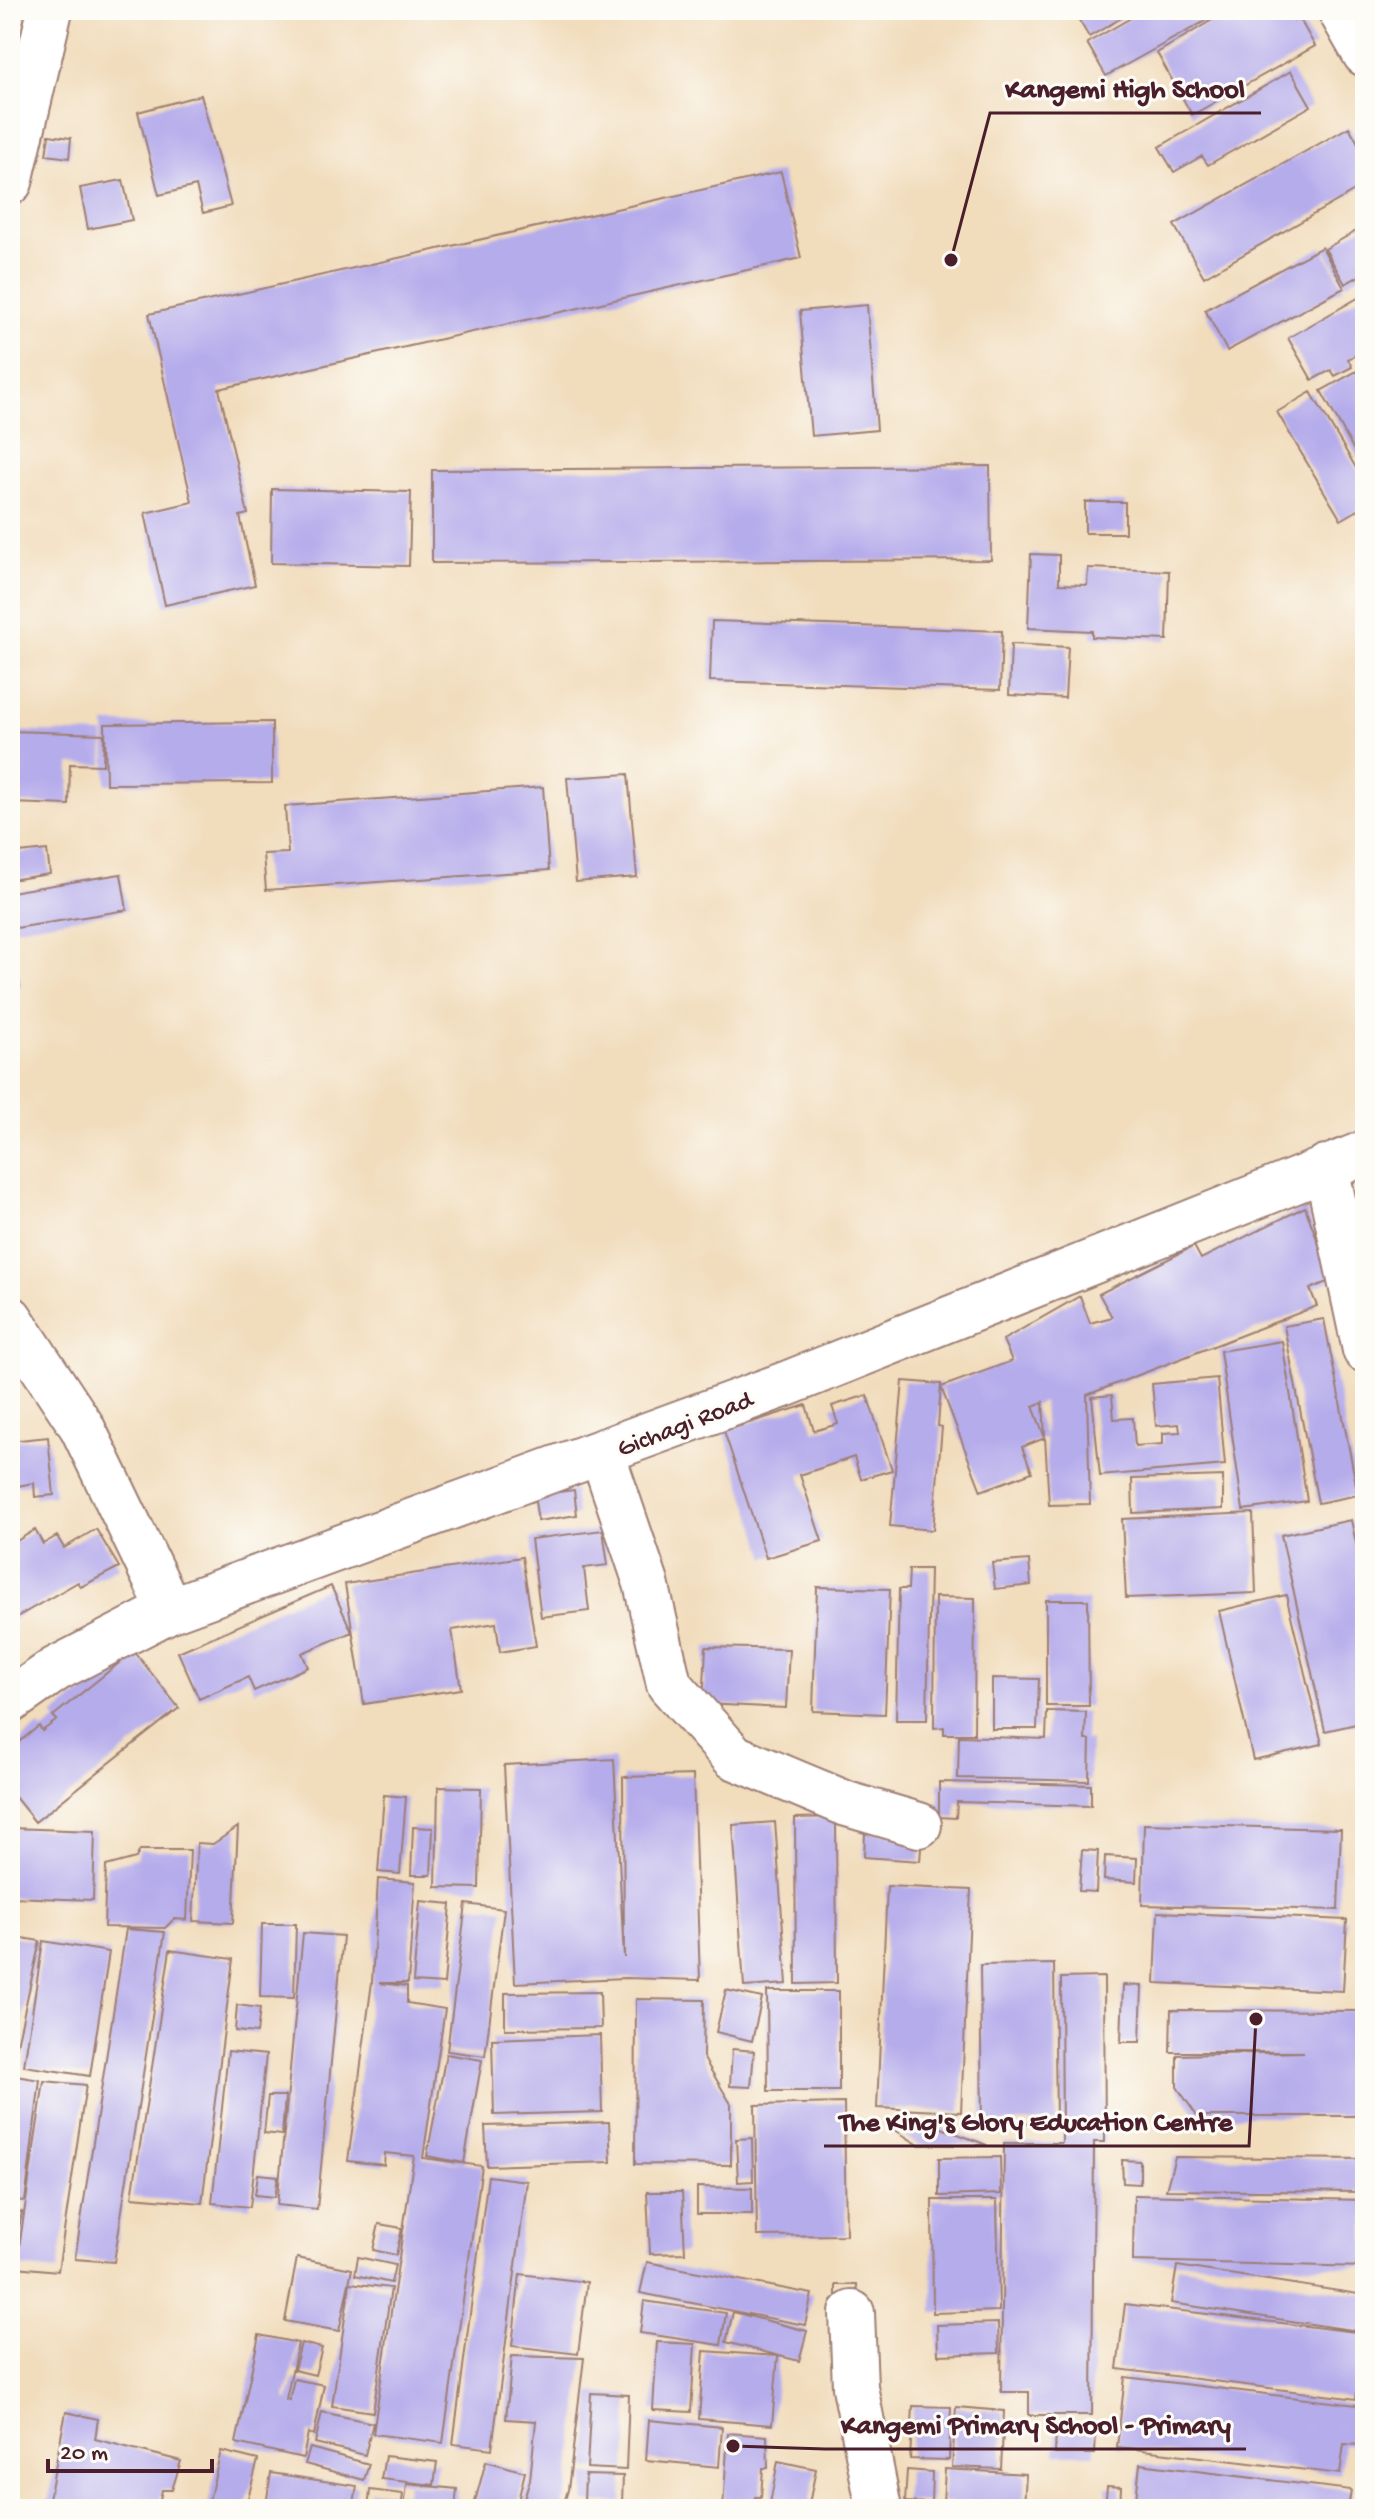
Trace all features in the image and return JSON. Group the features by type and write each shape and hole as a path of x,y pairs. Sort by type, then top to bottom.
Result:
{"street":[{"path":"10,182 50,10"},
{"path":"1340,10 1365,54"},
{"path":"1346,1160 1365,1350"},
{"name":"Gichagi Road","path":"10,1701 56,1669 170,1610 786,1384 1346,1160"},
{"path":"10,1318 82,1427 170,1610"},
{"path":"602,1453 646,1583 669,1684 734,1757 847,1804 919,1825"},
{"path":"852,2313 855,2387 879,2509"}],"building":[{"path":"1073,10 1135,10 1089,37"},
{"path":"1145,10 1225,10 1106,76 1087,43"},
{"path":"1229,10 1287,10 1294,21 1299,18 1315,46 1192,115 1157,53"},
{"path":"1291,71 1311,106 1208,165 1202,156 1174,172 1159,147"},
{"path":"201,95 231,206 203,213 196,186 159,195 138,112"},
{"path":"1349,127 1365,155 1365,185 1204,277 1174,225"},
{"path":"49,135 71,138 69,158 46,155"},
{"path":"781,172 801,258 219,389 248,514 240,516 255,585 165,605 145,513 192,502 149,314"},
{"path":"123,180 132,220 88,229 80,188"},
{"path":"1365,226 1365,273 1345,284 1325,249"},
{"path":"1322,247 1344,288 1227,351 1205,310"},
{"path":"1365,294 1365,350 1348,359 1352,367 1335,376 1331,370 1312,380 1288,338"},
{"path":"867,305 877,430 811,436 800,311"},
{"path":"1357,371 1365,387 1365,470 1321,391"},
{"path":"1311,392 1365,483 1365,506 1341,520 1277,412"},
{"path":"990,466 991,560 432,563 432,470"},
{"path":"272,489 411,492 409,566 271,563"},
{"path":"1085,502 1125,502 1125,533 1085,533"},
{"path":"1031,554 1059,555 1059,584 1087,585 1088,568 1169,571 1167,640 1092,637 1092,631 1028,628"},
{"path":"712,621 1002,631 1000,690 710,681"},
{"path":"1011,644 1068,647 1065,698 1009,695"},
{"path":"272,722 272,783 106,784 105,724"},
{"path":"10,731 104,734 103,765 70,764 69,805 10,803"},
{"path":"628,774 637,877 576,882 567,778"},
{"path":"543,787 549,870 266,890 263,854 288,853 285,806"},
{"path":"47,850 50,874 10,880 10,854"},
{"path":"121,874 127,910 10,929 10,892"},
{"path":"14,947 20,987 10,989 10,948"},
{"path":"1305,1207 1332,1280 1310,1289 1317,1306 1087,1395 1090,1504 1049,1505 1043,1402 1033,1406 1045,1438 1022,1447 1032,1472 981,1491 941,1387 1012,1361 1003,1340 1080,1296 1090,1323 1112,1317 1099,1294 1194,1246 1201,1259"},
{"path":"1324,1319 1358,1495 1318,1503 1284,1326"},
{"path":"1282,1341 1307,1501 1243,1510 1220,1351"},
{"path":"1217,1378 1225,1465 1100,1476 1092,1397 1112,1395 1114,1419 1133,1418 1135,1446 1163,1444 1163,1433 1180,1432 1179,1424 1156,1426 1152,1384"},
{"path":"903,1381 941,1384 938,1426 942,1427 933,1530 890,1526"},
{"path":"867,1395 892,1470 861,1479 854,1457 800,1475 822,1541 766,1558 724,1431 806,1405 814,1431 838,1424 832,1406"},
{"path":"48,1437 54,1495 35,1497 34,1483 17,1486 16,1481 10,1482 10,1441"},
{"path":"1223,1476 1223,1509 1133,1513 1132,1479"},
{"path":"574,1490 577,1515 538,1521 534,1495"},
{"path":"1253,1513 1256,1593 1126,1598 1122,1519"},
{"path":"1351,1520 1365,1585 1365,1722 1325,1731 1281,1535"},
{"path":"96,1529 119,1567 81,1587 78,1582 10,1621 10,1545 35,1530 43,1544 57,1536 64,1548"},
{"path":"603,1530 608,1565 584,1568 589,1611 541,1617 531,1539"},
{"path":"522,1557 536,1646 500,1652 496,1623 452,1630 461,1689 364,1704 345,1584"},
{"path":"1029,1560 1031,1585 995,1589 992,1563"},
{"path":"909,1569 930,1569 927,1720 896,1720 899,1589 908,1589"},
{"path":"331,1586 352,1632 302,1653 308,1667 254,1691 248,1677 199,1699 178,1652"},
{"path":"817,1587 890,1589 885,1714 813,1711"},
{"path":"1286,1595 1322,1744 1253,1760 1219,1611"},
{"path":"935,1597 975,1598 974,1734 944,1734 944,1727 934,1728"},
{"path":"1046,1600 1088,1600 1089,1706 1046,1706"},
{"path":"706,1647 789,1649 786,1708 703,1704"},
{"path":"134,1651 179,1708 35,1822 10,1791 10,1749 39,1726 42,1731 57,1720 53,1716"},
{"path":"992,1678 1039,1679 1037,1729 992,1729"},
{"path":"1047,1711 1086,1712 1085,1740 1090,1740 1089,1781 958,1778 959,1736 1046,1739"},
{"path":"614,1759 624,1958 623,1777 693,1775 700,1980 625,1978 515,1983 504,1765"},
{"path":"939,1782 1091,1785 1091,1806 957,1802 956,1818 939,1817"},
{"path":"438,1787 481,1788 479,1888 436,1887"},
{"path":"384,1795 406,1797 400,1874 378,1872"},
{"path":"836,1817 837,1983 796,1984 795,1818"},
{"path":"775,1822 787,1984 744,1987 733,1825"},
{"path":"1144,1824 1341,1829 1338,1910 1142,1905"},
{"path":"238,1827 233,1923 193,1921 197,1843 213,1844"},
{"path":"413,1827 433,1828 431,1875 411,1875"},
{"path":"10,1828 95,1831 93,1900 10,1897"},
{"path":"865,1832 922,1835 920,1861 864,1857"},
{"path":"140,1850 190,1850 187,1920 174,1919 165,1928 104,1927 106,1866 136,1858"},
{"path":"1082,1850 1098,1851 1096,1892 1079,1891"},
{"path":"1105,1856 1137,1858 1136,1882 1104,1880"},
{"path":"378,1879 415,1882 408,1983 379,1983 407,1986 407,2003 445,2009 423,2158 482,2166 443,2443 373,2434 414,2156 385,2153 384,2165 348,2161 372,1982"},
{"path":"887,1886 971,1890 961,2112 877,2108"},
{"path":"420,1901 451,1904 444,1984 413,1982"},
{"path":"466,1904 504,1909 485,2056 447,2051"},
{"path":"1158,1912 1347,1920 1343,1991 1155,1983"},
{"path":"262,1924 296,1924 294,1998 260,1997"},
{"path":"126,1929 165,1932 114,2262 75,2259"},
{"path":"303,1933 343,1936 317,2209 277,2205"},
{"path":"10,1936 40,1941 13,2062 10,2062"},
{"path":"43,1941 109,1952 90,2076 24,2066"},
{"path":"170,1950 233,1959 202,2203 132,2197"},
{"path":"1054,1964 1056,2122 982,2123 980,1965"},
{"path":"1104,1977 1105,2142 1094,2142 1092,2415 1029,2415 1029,2392 1001,2392 1004,2143 1062,2143 1061,1978"},
{"path":"1123,1985 1142,1986 1140,2042 1121,2042"},
{"path":"726,1990 762,1998 752,2041 716,2032"},
{"path":"767,1991 839,1991 839,2091 768,2091"},
{"path":"600,1992 601,2028 505,2029 505,1993"},
{"path":"636,1999 704,2000 703,2057 731,2104 731,2165 635,2164"},
{"path":"237,2005 260,2008 257,2033 235,2031"},
{"path":"1171,2010 1365,2011 1365,2116 1197,2116 1177,2087 1177,2055 1304,2052 1170,2052"},
{"path":"600,2035 602,2112 494,2115 492,2039"},
{"path":"732,2049 754,2051 751,2087 730,2086"},
{"path":"228,2051 266,2055 250,2207 212,2203"},
{"path":"446,2054 482,2060 464,2163 427,2156"},
{"path":"10,2075 40,2080 25,2201 10,2200"},
{"path":"44,2081 86,2085 58,2271 16,2267"},
{"path":"268,2096 285,2096 282,2135 264,2133"},
{"path":"844,2103 846,2235 757,2236 755,2105"},
{"path":"609,2122 611,2162 487,2166 485,2126"},
{"path":"887,2125 939,2127 987,2145 919,2145"},
{"path":"752,2138 753,2181 738,2182 736,2139"},
{"path":"1000,2157 1001,2194 939,2196 939,2158"},
{"path":"1175,2157 1365,2159 1365,2192 1166,2190"},
{"path":"1122,2160 1140,2161 1140,2184 1123,2183"},
{"path":"258,2174 278,2176 275,2197 255,2195"},
{"path":"488,2176 527,2181 492,2449 453,2444"},
{"path":"697,2187 752,2188 752,2214 697,2214"},
{"path":"647,2192 682,2192 685,2253 650,2254"},
{"path":"1134,2195 1365,2200 1365,2267 1133,2261"},
{"path":"932,2200 997,2200 999,2311 933,2313"},
{"path":"10,2210 22,2212 11,2267 10,2267"},
{"path":"379,2224 402,2228 396,2255 373,2250"},
{"path":"358,2257 395,2265 391,2283 355,2275"},
{"path":"297,2258 352,2269 339,2331 285,2321"},
{"path":"647,2262 812,2294 805,2325 640,2293"},
{"path":"1177,2266 1365,2295 1365,2332 1171,2303"},
{"path":"520,2274 587,2282 578,2354 512,2346"},
{"path":"350,2283 391,2288 373,2412 332,2406"},
{"path":"836,2285 857,2285 858,2302 836,2302"},
{"path":"644,2301 726,2313 721,2345 640,2333"},
{"path":"1125,2304 1364,2333 1356,2399 1117,2369"},
{"path":"733,2312 807,2331 799,2361 726,2342"},
{"path":"998,2323 999,2353 938,2355 937,2325"},
{"path":"259,2335 298,2343 286,2399 289,2400 294,2379 324,2385 314,2435 308,2433 303,2458 236,2443"},
{"path":"657,2342 695,2344 691,2412 653,2410"},
{"path":"301,2343 322,2348 315,2375 294,2370"},
{"path":"704,2351 778,2356 772,2425 699,2419"},
{"path":"512,2356 584,2358 568,2490 562,2509 521,2509 530,2480 536,2421 506,2419"},
{"path":"1125,2377 1365,2406 1361,2445 1344,2444 1340,2474 1117,2447"},
{"path":"591,2393 629,2395 626,2470 587,2468"},
{"path":"913,2406 951,2407 949,2460 910,2459"},
{"path":"956,2407 1004,2411 1001,2469 952,2467"},
{"path":"66,2412 98,2419 95,2439 181,2461 172,2490 162,2490 158,2509 47,2509"},
{"path":"322,2412 373,2423 365,2455 315,2443"},
{"path":"649,2420 722,2427 719,2467 646,2460"},
{"path":"1056,2430 1096,2431 1095,2454 1055,2454"},
{"path":"728,2433 767,2436 768,2468 763,2468 761,2497 755,2497 754,2509 723,2509"},
{"path":"310,2448 369,2464 364,2480 305,2464"},
{"path":"221,2451 258,2460 245,2509 207,2509"},
{"path":"385,2456 437,2462 434,2485 381,2479"},
{"path":"486,2461 525,2472 516,2509 473,2509"},
{"path":"778,2461 816,2469 808,2509 769,2509"},
{"path":"1140,2464 1351,2490 1348,2509 1135,2509"},
{"path":"945,2469 1026,2474 1024,2507 943,2503"},
{"path":"907,2470 932,2472 931,2503 905,2502"},
{"path":"271,2473 357,2486 353,2509 294,2509 266,2505"},
{"path":"585,2475 623,2476 622,2503 584,2502"},
{"path":"407,2484 457,2489 455,2509 404,2509"},
{"path":"1107,2486 1121,2487 1120,2509 1105,2509"},
{"path":"370,2490 403,2494 401,2509 368,2509"}],"place":[{"name":"Kangemi High School","path":"951,260"},
{"name":"The King's Glory Education Centre","path":"1256,2019"},
{"name":"Kangemi Primary School - Primary","path":"733,2446"}]}
